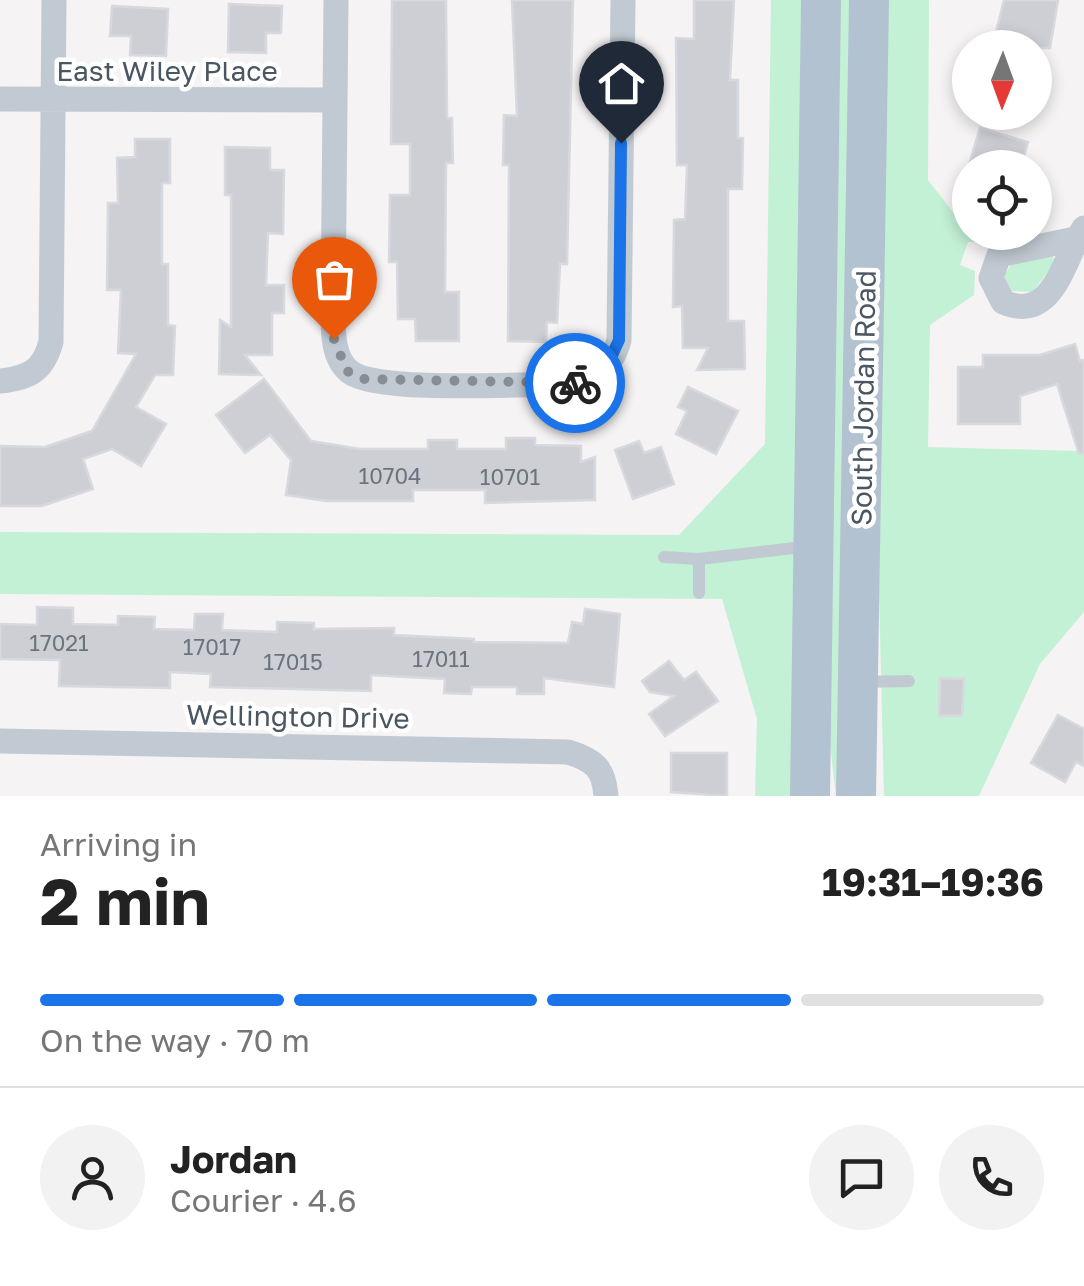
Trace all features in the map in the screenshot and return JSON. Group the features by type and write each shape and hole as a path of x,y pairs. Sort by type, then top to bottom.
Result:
{"main road":[{"name":"South Jordan Road","path":"810,796 821,0"},
{"name":"South Jordan Road","path":"856,796 868,0"}],"street":[{"path":"0,381 24,378 40,369 47,357 53,320 54,0"},
{"path":"336,0 334,339 347,371 381,382 562,384 590,378 606,368 619,340 623,0"},
{"name":"East Wiley Place","path":"0,99 334,100"},
{"name":"Wellington Drive","path":"0,740 568,752 594,761 605,780 606,796"}],"lane":[{"path":"664,557 699,560 814,546"},
{"path":"699,560 699,593"},
{"path":"858,682 909,682"}],"green space":[{"path":"771,0 806,0 793,796 755,796 757,719 722,599 0,594 0,532 679,535 765,444"},
{"path":"838,0 854,0 844,796 836,796 827,719"},
{"path":"887,0 929,0 928,180 952,211 952,250 965,250 960,265 975,271 974,295 930,325 928,447 1077,451 1084,446 1084,612 1040,664 979,796 884,796 879,592"},
{"path":"1053,256 1054,263 1033,292 1010,291 1004,275 1014,261"}],"building":[{"path":"392,0 446,0 447,118 452,118 453,163 446,163 445,292 459,292 459,341 416,341 415,319 398,319 397,262 389,262 390,195 410,195 410,144 391,144"},
{"path":"512,0 573,0 567,264 560,264 557,323 547,322 546,342 508,341 509,165 503,165 504,115 517,116"},
{"path":"694,0 734,0 730,80 738,80 738,138 743,138 742,189 728,189 728,321 744,321 745,369 697,370 708,348 683,348 682,306 673,307 674,220 685,219 687,165 677,165 676,38 694,39"},
{"path":"1004,0 1058,0 1052,36 1052,30 996,30"},
{"path":"229,4 282,6 281,33 266,33 266,53 228,52"},
{"path":"112,6 168,9 166,56 130,55 131,36 110,36"},
{"path":"979,130 1028,142 1026,150 973,150"},
{"path":"135,139 170,139 170,183 162,183 162,264 168,264 168,325 175,326 173,375 155,375 136,407 166,424 141,466 112,449 83,459 93,489 42,506 0,506 0,446 45,447 92,431 136,354 118,353 121,290 107,290 108,203 118,203 117,158 135,157"},
{"path":"225,147 270,148 270,170 284,170 283,234 268,233 266,285 284,285 284,313 272,313 272,355 245,355 261,375 219,374 220,320 231,327 231,195 225,195"},
{"path":"1075,344 1080,361 1084,360 1084,453 1079,454 1057,384 1020,396 1020,424 958,424 958,367 983,367 983,355 1040,355"},
{"path":"264,379 311,441 360,449 428,449 428,440 457,440 457,449 506,449 506,438 535,438 535,445 581,446 581,462 595,457 595,500 485,503 485,490 413,490 413,501 326,501 286,495 291,460 270,435 245,453 216,415"},
{"path":"688,387 738,411 716,454 676,434 687,411 678,407"},
{"path":"639,441 644,453 661,447 674,484 633,499 615,450"},
{"path":"37,607 73,608 73,624 118,625 118,616 155,617 154,629 194,630 195,614 223,614 222,630 277,632 277,622 314,623 314,629 394,628 394,635 474,642 568,643 572,622 583,624 585,609 620,614 614,687 544,678 544,694 517,694 517,687 472,687 471,694 444,693 445,679 371,675 371,691 210,687 211,674 170,672 170,688 59,686 60,660 0,659 0,624 37,625"},
{"path":"669,661 684,680 696,672 718,701 665,736 649,714 674,696 650,692 642,681"},
{"path":"940,678 964,679 962,716 939,716"},
{"path":"1058,715 1084,729 1084,766 1076,762 1065,782 1031,763"},
{"path":"671,753 727,753 727,796 671,792"}],"way so far":[{"path":"334,339 338,357 347,371 362,379 403,383 575,383"}],"route":[{"path":"575,383 606,368 619,340 621,143"}]}
